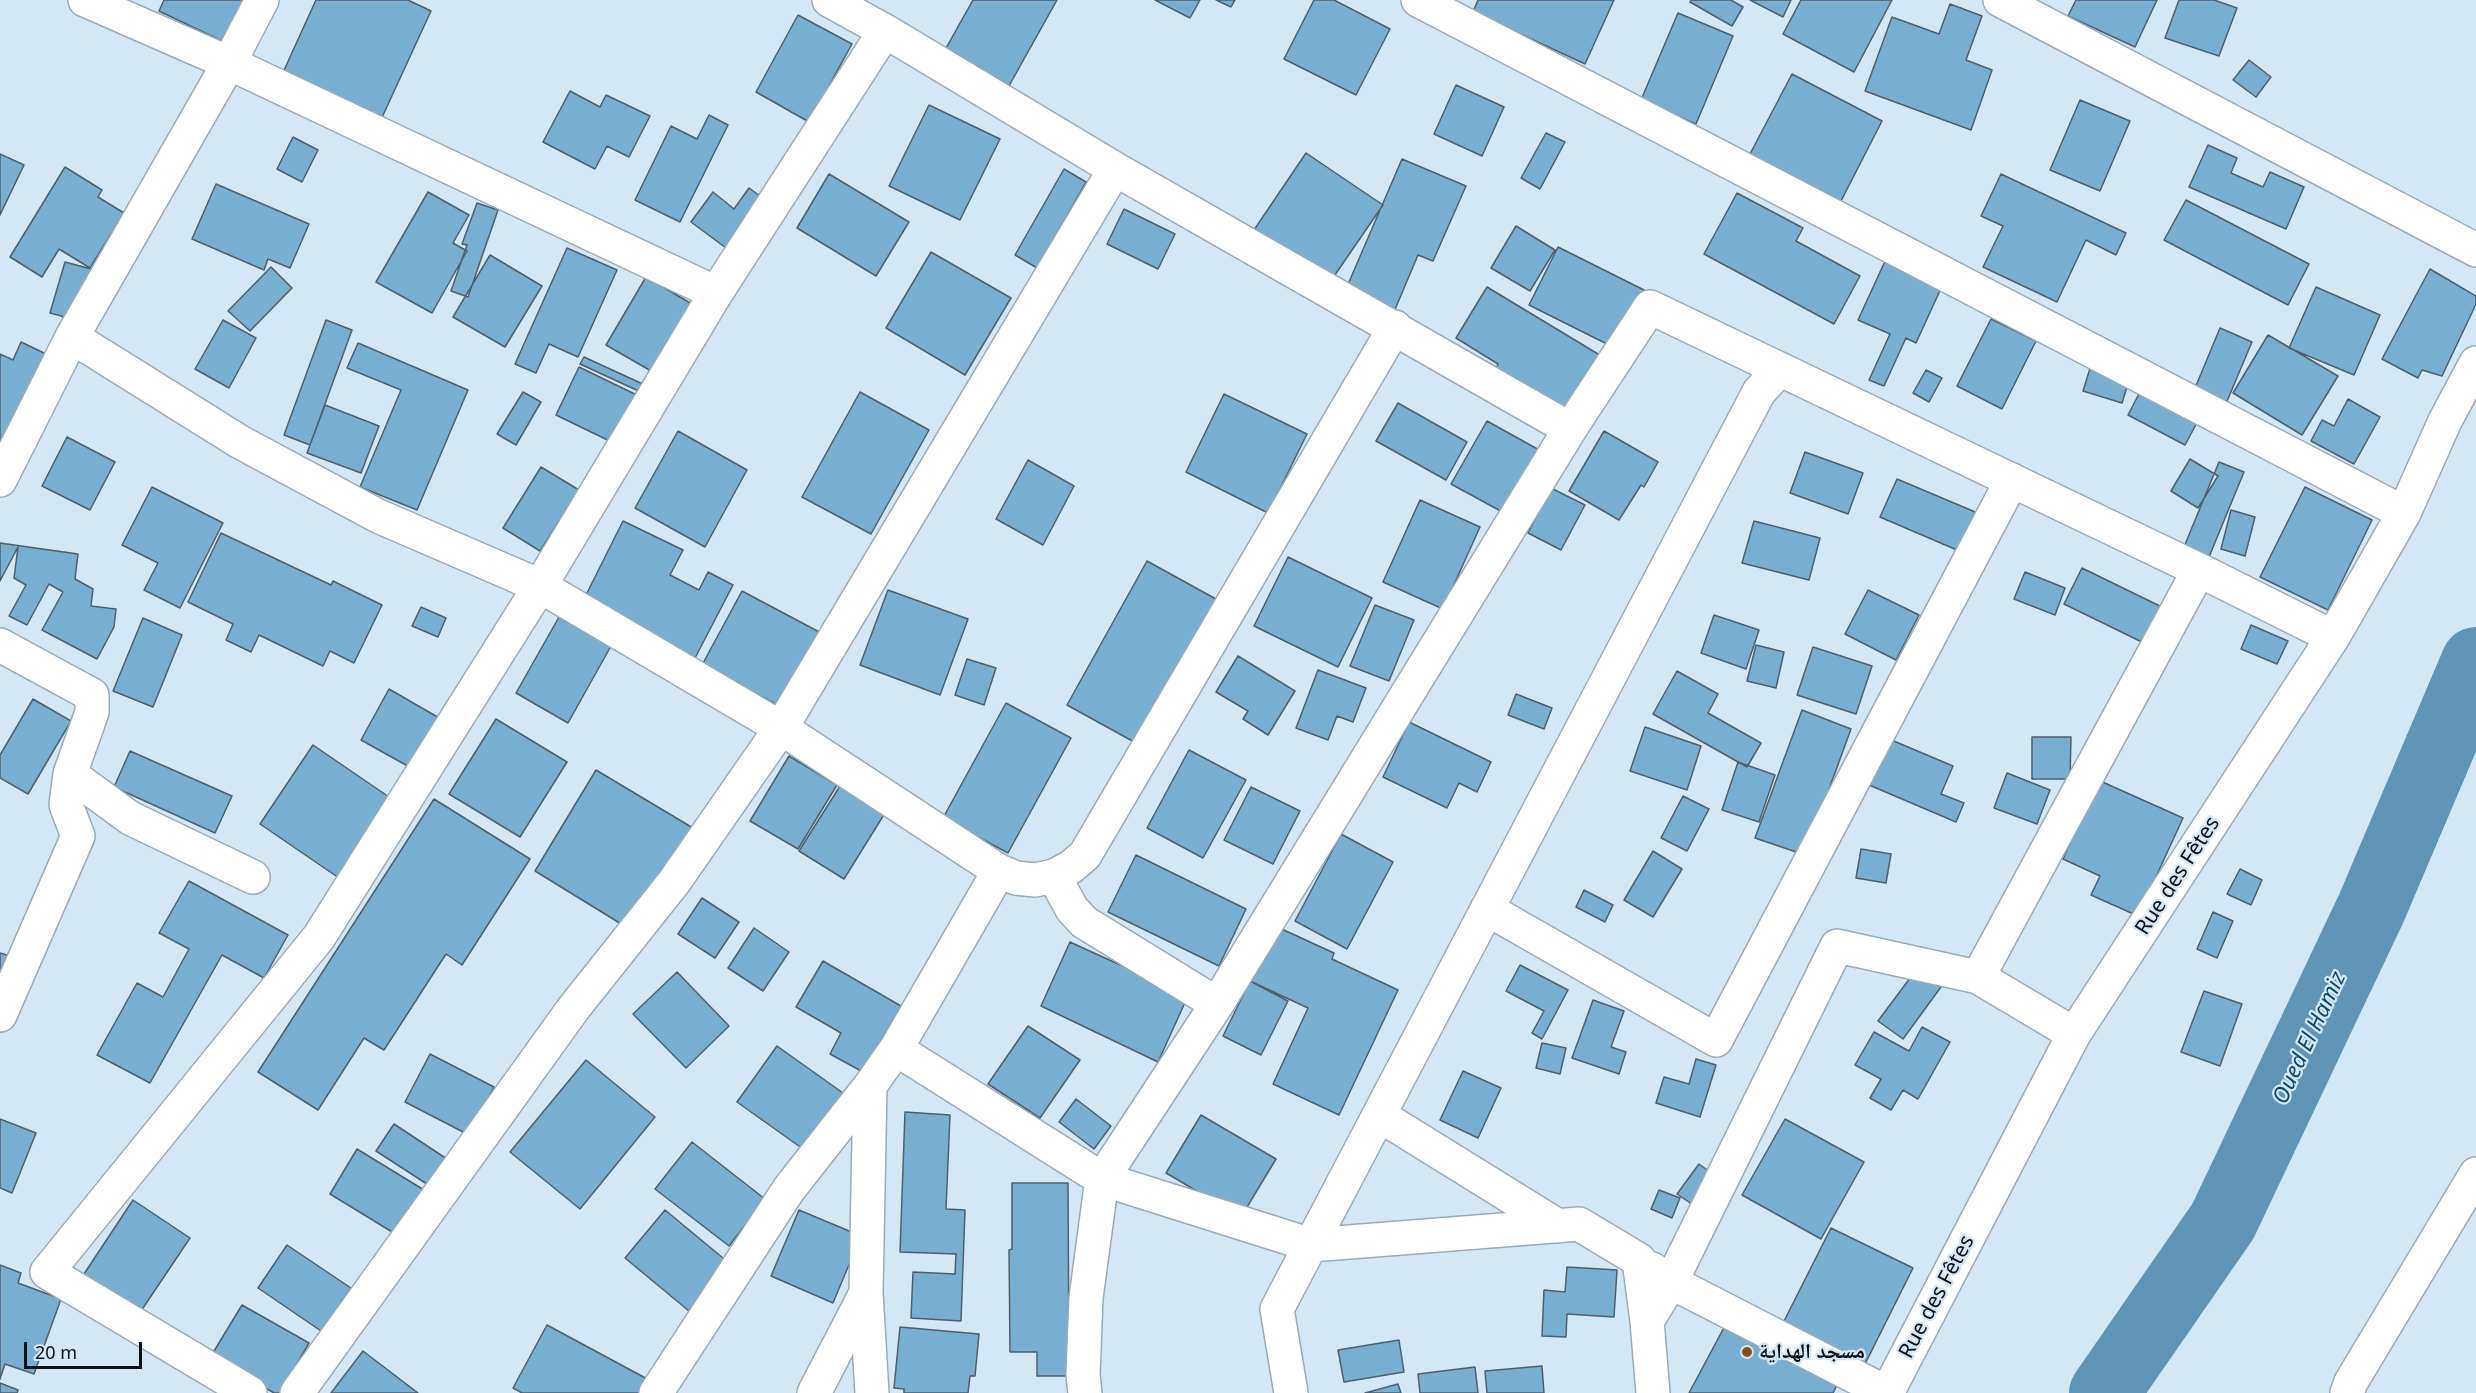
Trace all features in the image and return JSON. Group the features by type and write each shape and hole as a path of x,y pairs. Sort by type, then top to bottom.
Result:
{"street":[{"path":"85,0 229,63 716,293"},
{"path":"0,480 72,337 229,63 261,0"},
{"path":"829,0 885,31 1115,169 1570,429"},
{"path":"1418,0 2404,513"},
{"path":"2000,0 2476,250"},
{"path":"250,1393 47,1272 319,937 540,586 716,293 885,31"},
{"path":"297,1393 573,1010 674,882 781,728 1115,169"},
{"path":"1085,1393 1086,1298 1102,1179 1217,1004 1570,429 1650,307 2199,570 2333,637"},
{"path":"72,337 240,442 378,516 540,586 781,728 999,871 1016,878 1035,880 1054,876 1071,867 1084,855 1095,839 1395,327"},
{"name":"Rue des Fêtes","path":"1887,1393 2074,1034 2333,637 2404,513 2445,421 2476,363"},
{"path":"1291,1393 1277,1309 1759,392 1780,369"},
{"path":"1487,909 1716,1040 2012,480"},
{"path":"1978,977 2199,570"},
{"path":"0,645 92,695 93,712 69,774 66,805 78,836 0,1015"},
{"path":"69,774 130,818 253,877"},
{"path":"656,1393 789,1189 870,1086 896,1049 999,871"},
{"path":"1054,876 1072,909 1084,922 1217,1004"},
{"path":"1647,1321 1671,1282 1837,946 1978,977 2074,1034"},
{"path":"896,1049 1102,1179 1311,1245 1579,1224 1671,1282 1887,1393"},
{"path":"870,1086 866,1293 873,1393"},
{"path":"1379,1115 1558,1226"},
{"path":"2347,1393 2351,1382 2476,1174"},
{"path":"1639,1260 1653,1393"},
{"path":"814,1393 866,1293"}],"building":[{"path":"164,0 244,0 224,42 159,11"},
{"path":"316,0 408,0 431,11 379,124 280,79"},
{"path":"973,0 1057,0 1005,93 941,57"},
{"path":"1155,0 1200,0 1190,18"},
{"path":"1216,0 1235,0 1231,7"},
{"path":"1314,0 1334,0 1390,29 1356,95 1284,59"},
{"path":"1478,0 1614,0 1585,64 1473,12"},
{"path":"1691,0 1731,0 1743,7 1732,26 1690,2"},
{"path":"1750,0 1791,0 1783,17"},
{"path":"1801,0 1892,0 1854,72 1783,34"},
{"path":"2076,0 2157,0 2135,47 2068,16"},
{"path":"2179,0 2214,0 2237,8 2219,56 2165,38"},
{"path":"1950,4 1982,16 1966,60 1992,70 1971,130 1865,91 1892,17 1939,34"},
{"path":"1678,13 1733,36 1696,124 1641,100"},
{"path":"798,15 852,44 809,122 756,92"},
{"path":"2249,60 2271,77 2256,97 2233,80"},
{"path":"1792,74 1882,121 1841,201 1750,154"},
{"path":"1456,85 1504,107 1482,156 1434,134"},
{"path":"570,91 600,107 606,95 650,116 629,157 607,146 595,169 543,142"},
{"path":"2080,100 2130,121 2100,191 2050,170"},
{"path":"929,105 1000,139 960,220 889,186"},
{"path":"709,115 728,125 680,222 635,200 671,126 697,139"},
{"path":"1546,133 1565,142 1540,189 1521,178"},
{"path":"293,137 318,150 302,182 277,169"},
{"path":"2208,145 2237,158 2231,173 2263,187 2270,172 2304,187 2286,229 2189,187"},
{"path":"1306,153 1383,205 1328,285 1252,233"},
{"path":"0,154 24,165 0,215"},
{"path":"1402,159 1466,186 1433,261 1418,255 1391,319 1346,289"},
{"path":"65,167 102,190 98,197 124,213 90,268 59,249 42,277 10,257"},
{"path":"1064,169 1086,182 1037,268 1015,255"},
{"path":"829,174 909,222 876,276 797,228"},
{"path":"2001,174 2126,233 2116,255 2086,240 2057,302 1983,267 2003,226 1981,216"},
{"path":"216,184 309,224 290,268 268,259 264,270 192,239"},
{"path":"749,188 767,201 730,251 691,222 713,192 734,209"},
{"path":"428,192 469,215 453,243 467,251 432,313 376,282"},
{"path":"1737,193 1803,228 1796,241 1860,276 1834,324 1704,254"},
{"path":"2186,200 2309,264 2288,305 2164,240"},
{"path":"477,203 498,210 468,297 451,291 467,245 462,244"},
{"path":"1124,209 1175,234 1158,269 1107,244"},
{"path":"1516,226 1555,250 1530,291 1491,268"},
{"path":"1558,247 1644,290 1615,348 1529,305"},
{"path":"567,248 617,270 578,357 549,344 536,373 515,364"},
{"path":"931,252 1011,298 965,375 886,328"},
{"path":"490,255 542,286 505,347 453,317"},
{"path":"1886,259 1943,284 1916,343 1906,338 1884,386 1869,380 1890,334 1858,320"},
{"path":"65,262 95,270 80,321 50,313"},
{"path":"271,267 292,288 250,331 228,311"},
{"path":"2430,269 2476,296 2476,304 2442,376 2422,370 2418,378 2382,359"},
{"path":"646,277 697,307 658,375 606,345"},
{"path":"1487,287 1603,357 1566,418 1493,374 1498,364 1456,338"},
{"path":"2316,287 2380,315 2354,375 2289,348"},
{"path":"1991,319 2036,341 2002,409 1957,386"},
{"path":"223,320 256,338 229,388 195,369"},
{"path":"326,320 352,330 310,445 284,435"},
{"path":"2220,328 2252,342 2225,406 2193,393"},
{"path":"2268,335 2338,376 2302,435 2233,393"},
{"path":"21,342 46,354 0,456 0,354 13,360"},
{"path":"358,343 468,390 417,510 360,487 401,390 347,368"},
{"path":"584,357 647,386 643,393 580,364"},
{"path":"2092,362 2131,374 2122,403 2083,391"},
{"path":"579,367 643,398 620,446 556,415"},
{"path":"1926,370 1942,378 1929,402 1913,393"},
{"path":"2142,388 2199,419 2185,445 2128,415"},
{"path":"523,392 541,402 516,445 497,434"},
{"path":"860,392 929,430 871,534 802,497"},
{"path":"1224,394 1307,434 1268,513 1186,472"},
{"path":"2348,399 2380,417 2354,464 2311,441 2322,420 2334,426"},
{"path":"1398,403 1467,442 1446,480 1376,441"},
{"path":"325,405 379,426 361,473 307,453"},
{"path":"1487,421 1541,451 1506,514 1451,484"},
{"path":"678,431 747,470 705,547 635,508"},
{"path":"1604,431 1658,462 1644,487 1641,485 1619,520 1569,491"},
{"path":"67,437 115,462 90,510 42,486"},
{"path":"1805,452 1863,473 1848,514 1790,493"},
{"path":"2190,459 2218,476 2198,508 2171,491"},
{"path":"1028,460 1074,486 1043,545 996,519"},
{"path":"2219,462 2244,472 2209,557 2184,547"},
{"path":"541,467 579,490 540,551 503,528"},
{"path":"1897,479 1980,514 1964,553 1880,517"},
{"path":"152,487 223,523 180,608 144,590 158,563 122,545"},
{"path":"2305,487 2372,520 2328,610 2260,577"},
{"path":"1551,488 1585,505 1561,550 1528,533"},
{"path":"1420,500 1480,527 1443,609 1383,582"},
{"path":"2231,510 2255,517 2245,556 2221,549"},
{"path":"623,521 683,550 670,575 699,590 708,572 733,585 694,660 582,603"},
{"path":"1754,521 1820,538 1809,580 1742,563"},
{"path":"221,533 331,585 333,581 382,605 354,663 330,651 323,666 259,635 251,652 226,640 233,624 188,602"},
{"path":"0,543 78,554 75,579 93,589 91,606 116,609 114,627 97,659 42,630 63,592 49,584 27,625 9,616 26,585 14,578 18,547 0,581"},
{"path":"1288,557 1372,598 1338,667 1254,626"},
{"path":"1147,561 1225,604 1145,748 1067,705"},
{"path":"2082,568 2166,609 2148,645 2064,604"},
{"path":"2025,572 2065,588 2055,615 2014,599"},
{"path":"888,590 968,619 940,695 860,665"},
{"path":"1868,590 1919,615 1896,660 1845,634"},
{"path":"742,591 823,634 783,708 702,665"},
{"path":"1375,605 1414,620 1389,681 1350,666"},
{"path":"421,607 446,618 438,637 412,626"},
{"path":"1714,615 1759,630 1746,669 1701,653"},
{"path":"559,617 611,646 568,723 516,693"},
{"path":"143,618 182,635 153,707 113,691"},
{"path":"2251,625 2288,641 2277,664 2241,649"},
{"path":"1756,645 1784,652 1776,688 1747,681"},
{"path":"1813,647 1872,666 1856,714 1797,695"},
{"path":"1238,656 1295,691 1268,735 1243,719 1248,711 1216,692"},
{"path":"967,659 996,668 984,705 955,695"},
{"path":"1318,670 1366,688 1353,722 1337,716 1328,740 1296,728"},
{"path":"1677,671 1718,694 1708,713 1761,743 1747,767 1653,714"},
{"path":"389,689 441,719 413,769 361,740"},
{"path":"1516,694 1552,708 1544,729 1508,715"},
{"path":"33,699 71,721 28,794 0,778 0,755"},
{"path":"1006,703 1071,738 1008,853 943,818"},
{"path":"1802,710 1851,729 1805,855 1755,838"},
{"path":"496,719 567,762 520,837 449,794"},
{"path":"1409,722 1491,762 1477,792 1459,783 1447,808 1383,777"},
{"path":"1645,727 1701,746 1687,790 1630,771"},
{"path":"2032,737 2071,737 2070,779 2032,779"},
{"path":"1889,739 1953,766 1941,794 1964,803 1956,822 1869,785"},
{"path":"313,745 392,799 339,878 260,824"},
{"path":"1189,750 1246,780 1203,858 1147,828"},
{"path":"130,751 232,796 215,833 114,787"},
{"path":"789,756 837,785 798,849 750,821"},
{"path":"1738,762 1775,775 1759,822 1722,810"},
{"path":"596,770 693,828 631,930 535,871"},
{"path":"2007,773 2050,790 2037,824 1994,808"},
{"path":"2098,780 2183,818 2138,916 2091,895 2100,876 2063,859"},
{"path":"840,786 885,813 844,879 799,851"},
{"path":"1251,787 1300,811 1273,864 1224,840"},
{"path":"1683,796 1709,809 1687,851 1661,838"},
{"path":"434,799 530,859 462,965 446,954 384,1050 364,1038 318,1110 258,1072"},
{"path":"1341,834 1393,862 1347,949 1295,921"},
{"path":"1861,849 1891,854 1886,883 1856,878"},
{"path":"1653,851 1682,869 1653,917 1624,900"},
{"path":"1136,855 1246,909 1219,966 1108,912"},
{"path":"2240,869 2262,880 2251,905 2227,894"},
{"path":"189,881 288,935 264,978 222,955 150,1083 97,1055 137,983 163,997 189,949 159,933"},
{"path":"1584,890 1613,905 1605,922 1576,907"},
{"path":"702,898 739,922 715,958 678,934"},
{"path":"2213,912 2233,921 2217,958 2197,949"},
{"path":"1275,926 1334,953 1332,959 1398,990 1339,1115 1273,1084 1308,1008 1250,981"},
{"path":"754,928 789,952 763,991 728,968"},
{"path":"1070,942 1188,996 1158,1062 1041,1006"},
{"path":"0,953 10,956 0,989"},
{"path":"823,961 901,1006 863,1072 830,1054 841,1033 796,1007"},
{"path":"1520,965 1568,990 1542,1039 1532,1033 1544,1011 1506,991"},
{"path":"1916,970 1941,987 1903,1039 1878,1021"},
{"path":"677,972 729,1026 686,1068 633,1014"},
{"path":"1250,981 1288,1001 1261,1055 1223,1036"},
{"path":"2204,991 2242,1004 2220,1066 2181,1052"},
{"path":"1593,1000 1624,1011 1611,1047 1626,1052 1619,1074 1572,1058"},
{"path":"1028,1026 1080,1060 1040,1118 988,1084"},
{"path":"1922,1027 1950,1042 1918,1099 1903,1090 1891,1110 1870,1098 1881,1079 1855,1065 1874,1032 1909,1051"},
{"path":"1542,1043 1566,1048 1560,1074 1536,1068"},
{"path":"777,1046 843,1093 803,1149 737,1102"},
{"path":"430,1054 494,1087 469,1135 405,1102"},
{"path":"1696,1059 1716,1065 1700,1117 1656,1103 1664,1077 1689,1084"},
{"path":"586,1060 655,1117 580,1209 510,1152"},
{"path":"1463,1071 1501,1088 1478,1138 1440,1120"},
{"path":"1076,1099 1111,1126 1094,1149 1059,1122"},
{"path":"905,1112 950,1115 946,1209 965,1210 961,1321 911,1318 913,1272 955,1274 956,1254 900,1252"},
{"path":"1201,1115 1276,1159 1241,1217 1166,1173"},
{"path":"0,1119 36,1133 12,1193 0,1188"},
{"path":"1785,1119 1864,1162 1821,1239 1742,1195"},
{"path":"394,1124 447,1159 430,1186 376,1151"},
{"path":"692,1142 765,1199 729,1246 655,1189"},
{"path":"357,1149 429,1193 402,1238 330,1194"},
{"path":"1699,1164 1721,1180 1699,1209 1677,1194"},
{"path":"1012,1183 1068,1183 1069,1376 1037,1376 1037,1352 1010,1352 1009,1250 1012,1249"},
{"path":"1659,1190 1680,1198 1672,1218 1651,1209"},
{"path":"133,1200 190,1238 137,1317 80,1280"},
{"path":"665,1210 729,1263 689,1311 625,1258"},
{"path":"799,1210 861,1236 833,1303 771,1276"},
{"path":"1831,1228 1913,1268 1862,1370 1780,1329"},
{"path":"287,1245 351,1288 321,1331 258,1288"},
{"path":"0,1265 21,1273 18,1283 61,1299 34,1374 5,1364 0,1379"},
{"path":"1567,1267 1617,1270 1614,1317 1567,1314 1566,1337 1542,1336 1544,1290 1565,1292"},
{"path":"242,1305 309,1343 280,1393 274,1393 211,1356"},
{"name":"مسجد الهداية","path":"1727,1322 1839,1381 1833,1393 1689,1393"},
{"path":"547,1325 651,1381 645,1393 522,1393 513,1388"},
{"path":"900,1327 979,1334 975,1376 970,1376 968,1393 904,1393 904,1389 894,1388"},
{"path":"1399,1340 1404,1372 1344,1382 1338,1350"},
{"path":"363,1351 418,1393 331,1393"},
{"path":"1542,1366 1544,1393 1487,1393 1485,1371"},
{"path":"1475,1367 1478,1393 1420,1393 1418,1374"},
{"path":"0,1383 18,1390 17,1393 0,1393"},
{"path":"1398,1384 1401,1393 1365,1393"}],"waterway":[{"name":"Oued El Hamiz","path":"2104,1393 2223,1221 2371,909 2476,662"}],"place":[{"name":"مسجد الهداية","path":"1747,1352"}]}
